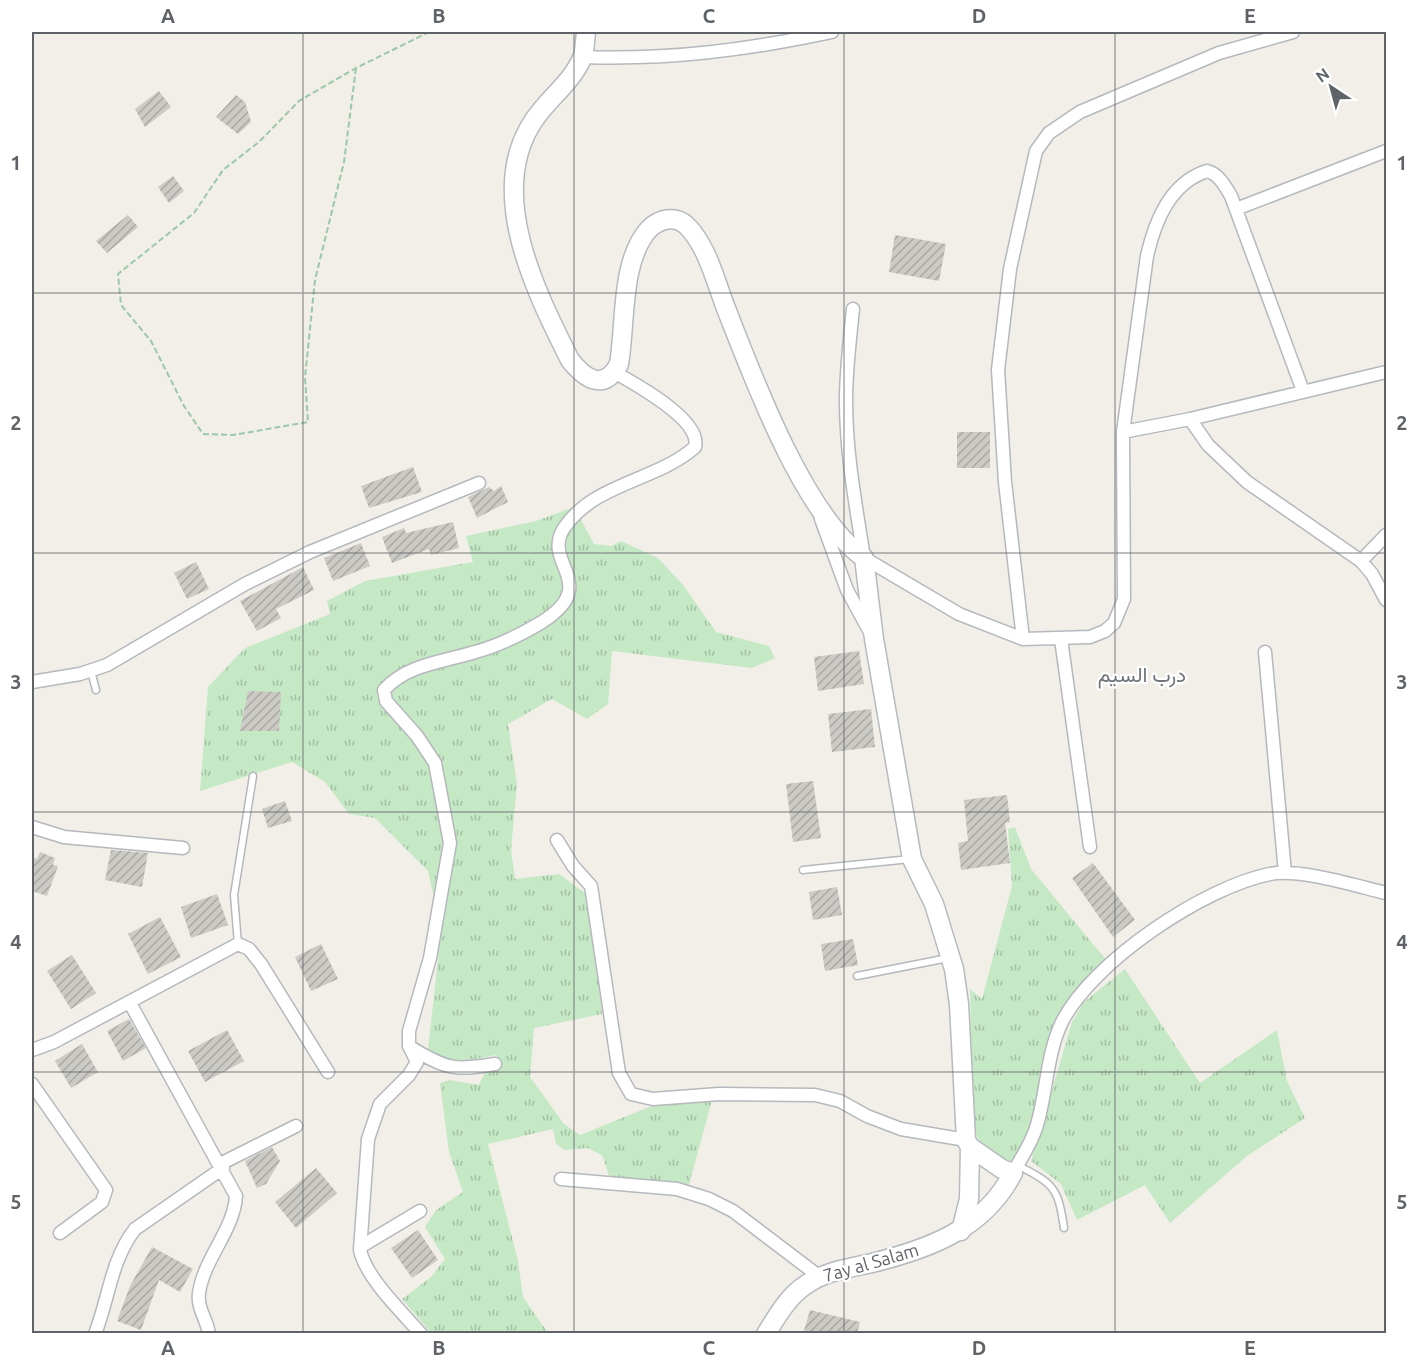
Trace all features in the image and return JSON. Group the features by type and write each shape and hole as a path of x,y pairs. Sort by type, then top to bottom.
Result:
{"street":[{"path":"586,32 583,57 543,107 522,142 514,171 514,204 518,232 527,261 570,360 584,376 592,380 601,381 614,372 621,352 625,295 636,253 650,229 667,219 678,220 695,238 710,268 756,382 799,474 838,534 864,558 959,614 1023,639 1061,639 1090,637 1105,631 1120,612 1125,578 1123,432 1147,256 1153,230 1162,210 1174,193 1188,181 1207,171 1214,172 1220,179 1236,209 1303,391"},
{"path":"583,57 638,59 693,56 832,32"},
{"path":"1023,639 1005,482 998,370 1010,269 1036,152 1049,134 1080,112 1220,52 1293,32"},
{"path":"1236,209 1386,151"},
{"path":"853,309 846,366 846,402 852,473 874,639 912,859 934,904 951,957 959,1004 968,1143 969,1198 961,1231"},
{"path":"421,1334 379,1284 361,1257 360,1248 368,1139 380,1104 417,1062 409,1046 409,1031 429,958 450,843 435,763 417,736 386,701 384,690 393,680 407,673 443,659 476,652 543,621 566,599 571,580 558,551 562,532 573,515 595,499 695,447 697,440 693,431 671,410 652,394 614,372"},
{"path":"1123,432 1190,419 1386,372"},
{"path":"1190,419 1208,445 1246,482 1360,561 1372,574 1386,600"},
{"path":"32,682 91,671 119,659 245,584 310,552 479,483"},
{"path":"816,503 847,590 874,639"},
{"path":"1360,561 1386,534"},
{"path":"1061,639 1090,846"},
{"path":"1265,652 1286,873"},
{"path":"32,827 64,837 183,848"},
{"path":"556,840 573,866 591,886 620,1073 631,1094 653,1099 729,1094 828,1097 901,1129 968,1143 1002,1169 1015,1169"},
{"path":"961,1231 992,1202 1015,1169 1036,1130 1061,1024 1079,994 1139,940 1172,919 1243,883 1270,874 1286,873 1386,893"},
{"path":"32,1050 54,1042 130,1003 230,946 238,944 249,949 261,964 328,1072"},
{"path":"130,1003 222,1166 236,1196 235,1206 203,1277 199,1293 199,1307 209,1334"},
{"path":"409,1046 435,1062 461,1070 495,1064"},
{"path":"32,1084 106,1190 102,1202 60,1233"},
{"path":"95,1334 104,1311 117,1258 126,1240 135,1229 222,1166 296,1126"},
{"path":"561,1179 677,1189 709,1199 733,1211 820,1277"},
{"path":"360,1248 420,1211"},
{"name":"7ay al Salam","path":"766,1334 796,1293 820,1277 907,1253 961,1231"}],"lane":[{"path":"91,671 96,690"},
{"path":"238,944 234,895 253,776"},
{"path":"803,870 912,859"},
{"path":"857,976 951,957"},
{"path":"1015,1169 1053,1186 1061,1206 1064,1228"}],"path":[{"path":"356,68 344,162 315,280 305,377 308,422 233,435 203,434 184,406 151,341 121,305 118,274 194,213 223,170 259,142 299,101 356,68 429,32"}],"green space":[{"path":"574,507 594,544 611,546 621,541 658,558 683,585 716,632 769,646 775,658 752,668 612,651 608,704 587,719 552,699 508,724 517,784 511,850 515,879 559,874 589,896 602,1014 534,1028 530,1077 564,1124 580,1135 659,1103 712,1100 686,1196 628,1192 611,1181 602,1155 587,1148 565,1150 556,1144 553,1129 488,1144 518,1261 523,1297 548,1333 431,1333 402,1299 431,1277 445,1259 425,1227 436,1210 463,1192 449,1152 440,1083 450,1080 479,1085 485,1072 501,1069 497,1055 470,1060 452,1060 443,1059 428,1050 441,931 428,871 375,818 349,814 325,782 292,762 200,791 208,687 245,648 330,614 327,601 365,581 473,562 466,536 536,521"},
{"path":"1015,827 1031,869 1107,961 1061,1016 1031,1133 1011,1166 998,1161 987,1152 973,1127 970,989 982,999 1012,886 1008,829"},
{"path":"1125,969 1200,1083 1277,1030 1287,1081 1305,1118 1247,1156 1170,1223 1145,1185 1077,1220 1061,1184 1031,1161 1072,1022 1084,1002"}],"building":[{"path":"159,91 171,107 145,127 135,109"},
{"path":"236,95 245,102 251,122 238,134 216,117"},
{"path":"173,176 184,191 169,203 158,187"},
{"path":"128,215 138,227 107,253 96,241"},
{"path":"895,235 946,244 939,281 889,272"},
{"path":"957,432 990,432 990,468 957,468"},
{"path":"413,467 422,492 369,508 361,486"},
{"path":"501,486 508,502 477,518 468,497 489,487 494,491"},
{"path":"453,522 459,548 431,555 429,549 392,563 382,537 404,528 406,533"},
{"path":"361,543 370,566 333,581 324,558"},
{"path":"196,562 209,589 187,599 174,573"},
{"path":"303,567 314,590 276,609 281,618 257,631 240,601"},
{"path":"859,651 864,684 818,691 814,657"},
{"path":"248,691 281,692 279,731 240,731"},
{"path":"871,709 875,747 832,752 828,714"},
{"path":"813,781 821,838 793,842 786,784"},
{"path":"1007,795 1010,822 1005,823 1010,863 961,870 958,843 968,841 964,800"},
{"path":"285,801 292,821 268,828 262,809"},
{"path":"111,850 148,853 142,887 105,880"},
{"path":"40,852 55,858 53,865 58,866 47,896 32,891 32,857 37,859"},
{"path":"1093,863 1135,920 1113,937 1072,878"},
{"path":"837,887 842,915 813,920 809,892"},
{"path":"217,894 228,925 191,938 181,907"},
{"path":"160,917 181,957 148,974 128,934"},
{"path":"853,939 858,965 825,971 821,944"},
{"path":"321,944 338,979 311,991 295,957"},
{"path":"72,955 96,993 71,1009 47,971"},
{"path":"129,1019 146,1048 123,1061 107,1031"},
{"path":"227,1030 244,1061 205,1082 188,1051"},
{"path":"82,1044 98,1072 71,1088 55,1061"},
{"path":"272,1147 280,1161 266,1184 257,1188 245,1161"},
{"path":"316,1168 337,1193 296,1228 275,1202"},
{"path":"418,1230 438,1260 412,1278 391,1248"},
{"path":"152,1247 193,1269 180,1292 159,1280 141,1330 117,1321 130,1286"},
{"path":"810,1310 860,1322 857,1334 803,1334"}],"district":[{"name":"درب السيم","path":"1142,675"}]}
